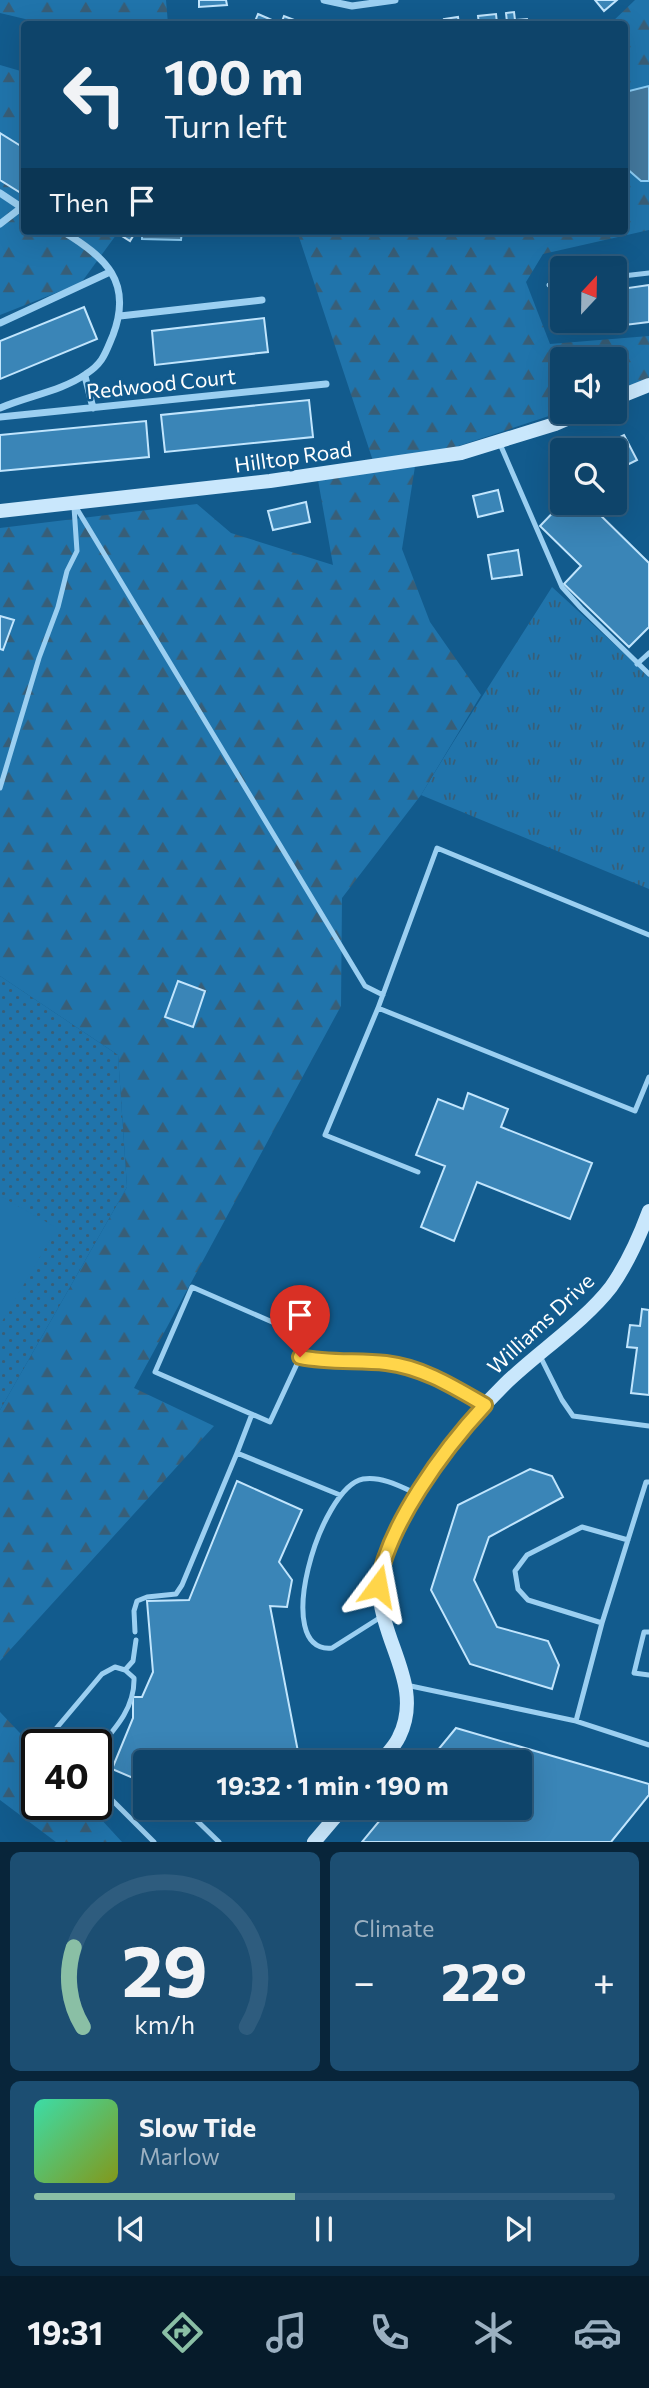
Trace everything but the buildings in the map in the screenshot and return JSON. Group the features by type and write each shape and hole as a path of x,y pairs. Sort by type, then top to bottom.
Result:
{"street":[{"path":"324,0 352,6 395,0"},
{"path":"0,193 21,207"},
{"path":"0,224 21,209"},
{"path":"0,408 85,376 102,362 120,316 120,293 104,261 86,245 69,235"},
{"path":"0,323 110,271"},
{"path":"120,316 262,300"},
{"path":"85,376 93,408"},
{"name":"Redwood Court","path":"0,417 326,384"},
{"path":"627,394 649,385"},
{"name":"Hilltop Road","path":"0,511 298,477 461,453 555,424"},
{"name":"Williams Drive","path":"389,1750 401,1735 406,1718 406,1685 382,1616 378,1586 387,1548 433,1468 485,1405 610,1289 638,1241 649,1211"},
{"path":"314,1842 333,1820"}],"lane":[{"path":"627,276 649,273"},
{"path":"499,441 562,587 649,674"},
{"path":"0,788 67,571 77,551 74,504"},
{"path":"74,504 358,975 365,986 383,995"},
{"path":"637,664 649,653"},
{"path":"418,1172 325,1135 378,1008 437,848 649,936"},
{"path":"378,1008 635,1111 649,1077"},
{"path":"192,1287 309,1338 300,1357 270,1422 155,1372 192,1287"},
{"path":"538,1353 573,1416 649,1426"},
{"path":"300,1357 387,1363 410,1368 448,1384 485,1405"},
{"path":"135,1632 134,1611 137,1601 147,1597 176,1594 183,1585 252,1414"},
{"path":"237,1453 340,1495"},
{"path":"382,1616 332,1648 313,1642 306,1632 303,1609 306,1576 323,1528 340,1495 354,1483 363,1479 396,1484 418,1494"},
{"path":"576,1721 628,1540 646,1482 649,1482"},
{"path":"603,1623 528,1600 518,1589 515,1571 527,1555 582,1527 628,1540"},
{"path":"649,1632 644,1632 634,1673 649,1675"},
{"path":"125,1670 132,1661 136,1640"},
{"path":"55,1729 102,1674 115,1667 125,1670 134,1678 134,1688 124,1717 112,1732"},
{"path":"406,1685 576,1721 649,1745"},
{"path":"112,1800 154,1842"},
{"path":"196,1820 219,1842"}],"green space":[{"path":"0,0 166,0 168,21 33,21 0,13"},
{"path":"635,0 649,0 649,230 628,235 628,21 613,21"},
{"path":"0,65 21,71 21,235 116,235 81,283 0,315"},
{"path":"298,235 627,235 543,254 526,282 550,344 649,336 649,383 627,391 627,347 550,347 550,416 416,460 402,549 430,622 481,695 421,795 342,898 341,1006 134,1388 214,1426 0,1661 0,1410 127,1187 118,1055 0,976 0,528 197,504 231,533 333,565 318,480 375,467"},
{"path":"552,587 649,676 649,889 421,795"},
{"path":"0,976 118,1055 127,1187 0,1410"},
{"path":"0,1196 57,1228 0,1325"},
{"path":"0,1712 21,1734 21,1816 0,1800"},
{"path":"27,1820 102,1820 122,1842 56,1842"}],"shaded area":[{"path":"649,86 649,181 641,181 628,170 628,91"},
{"path":"142,235 182,235 181,240 142,239"}],"route":[{"path":"300,1357 387,1363 410,1368 448,1384 485,1405 433,1468 387,1548 378,1586"}]}
